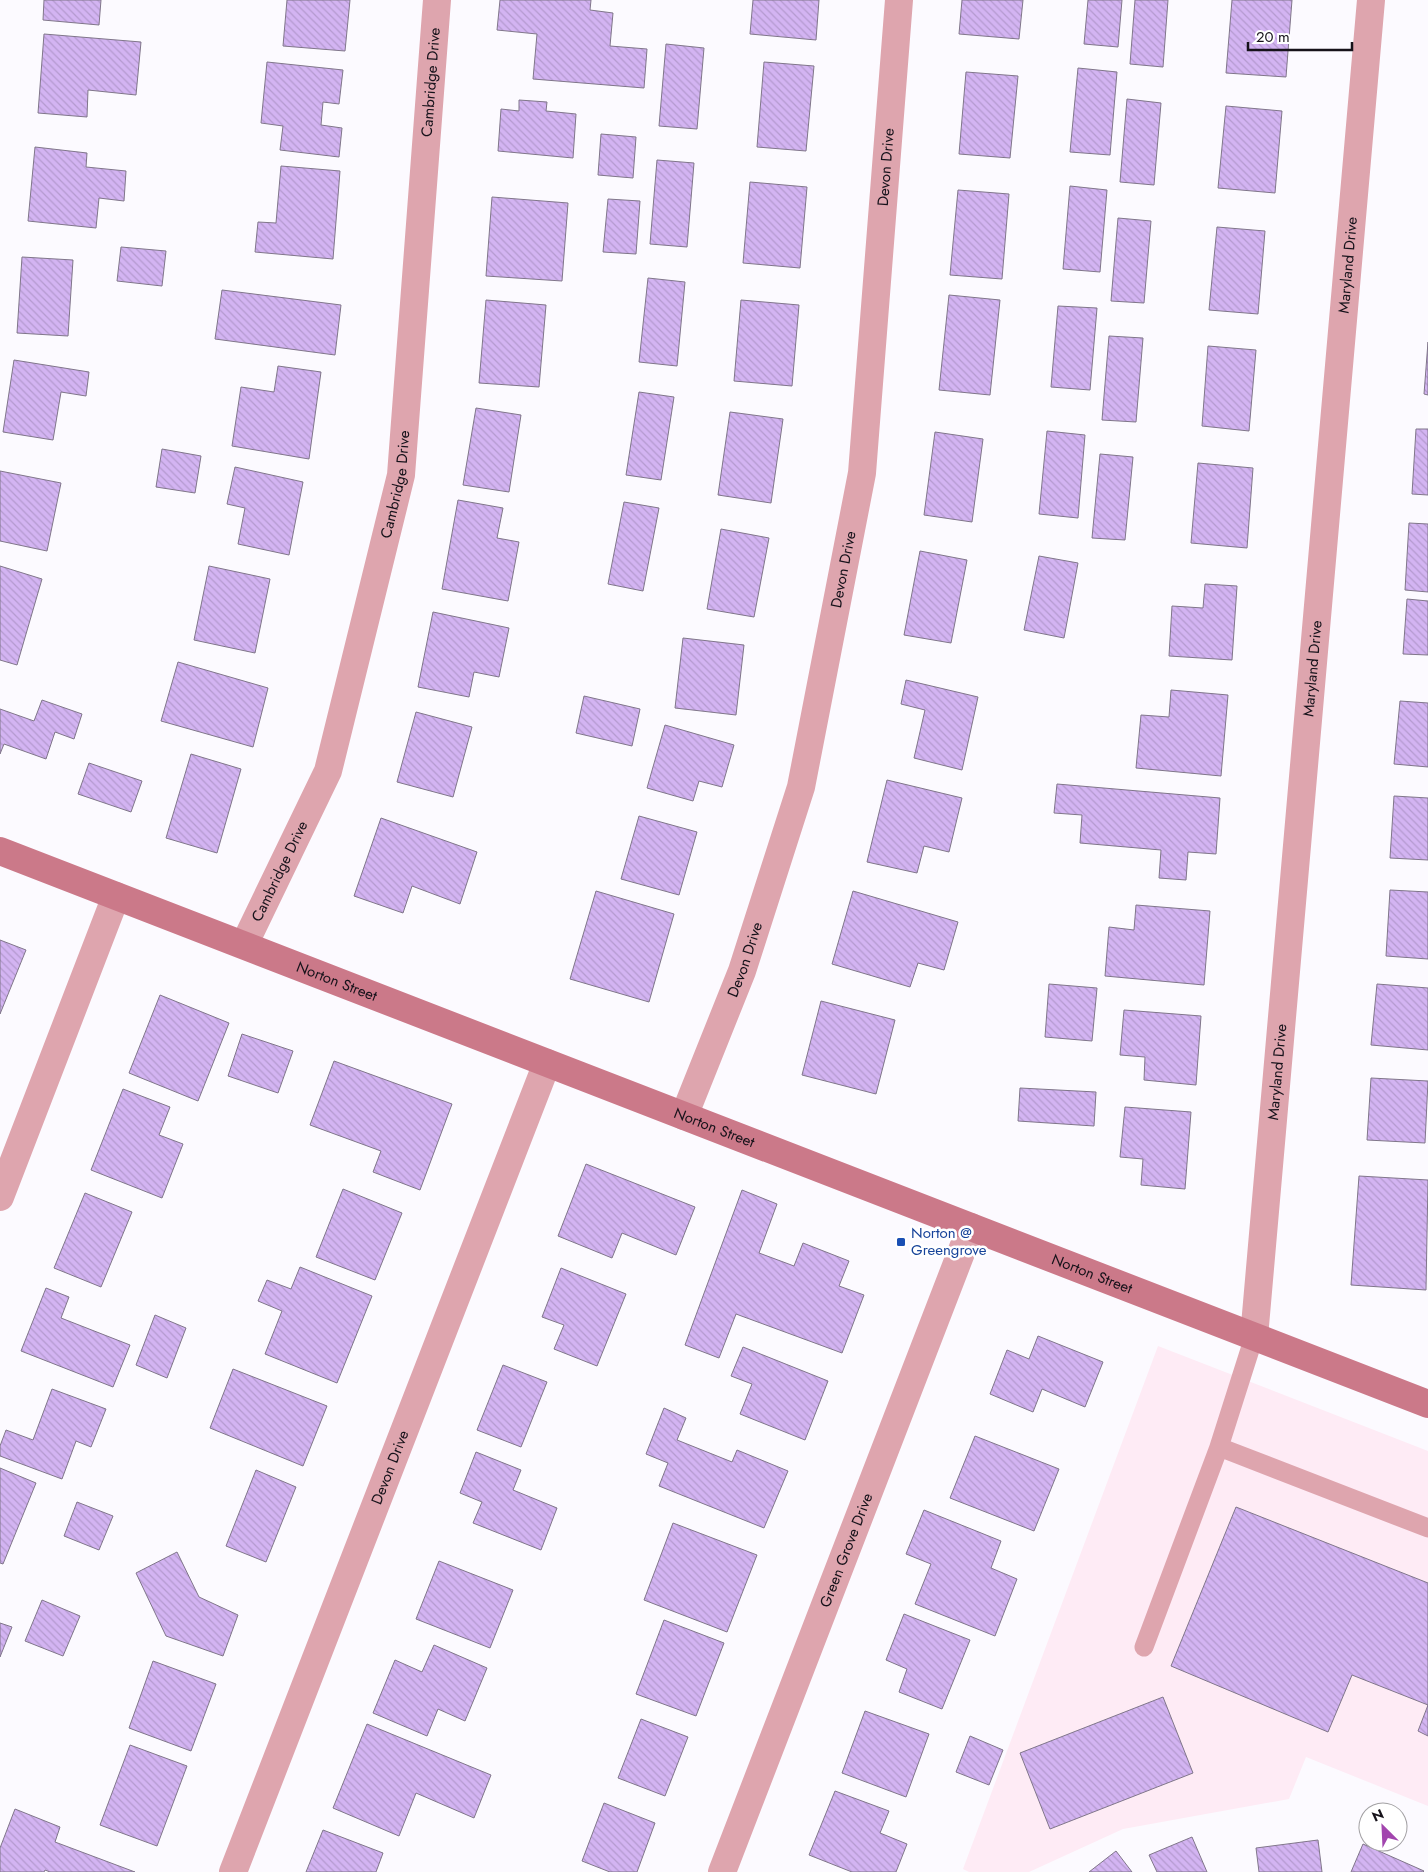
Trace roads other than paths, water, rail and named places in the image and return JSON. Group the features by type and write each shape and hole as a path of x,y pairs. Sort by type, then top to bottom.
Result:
{"street":[{"name":"Cambridge Drive","path":"244,945 328,771 401,475 437,0"},
{"name":"Devon Drive","path":"684,1116 742,971 801,787 860,483 899,0"},
{"name":"Maryland Drive","path":"1254,1337 1371,0"},
{"name":"Norton Street","path":"0,851 1428,1404"},
{"path":"0,1197 116,896"},
{"name":"Devon Drive","path":"233,1872 547,1063"},
{"name":"Green Grove Drive","path":"722,1872 971,1227"}],"lane":[{"path":"1144,1647 1219,1447 1254,1337"},
{"path":"1219,1447 1428,1528"}],"place":[{"name":"Norton @ Greengrove","path":"901,1242"}]}
